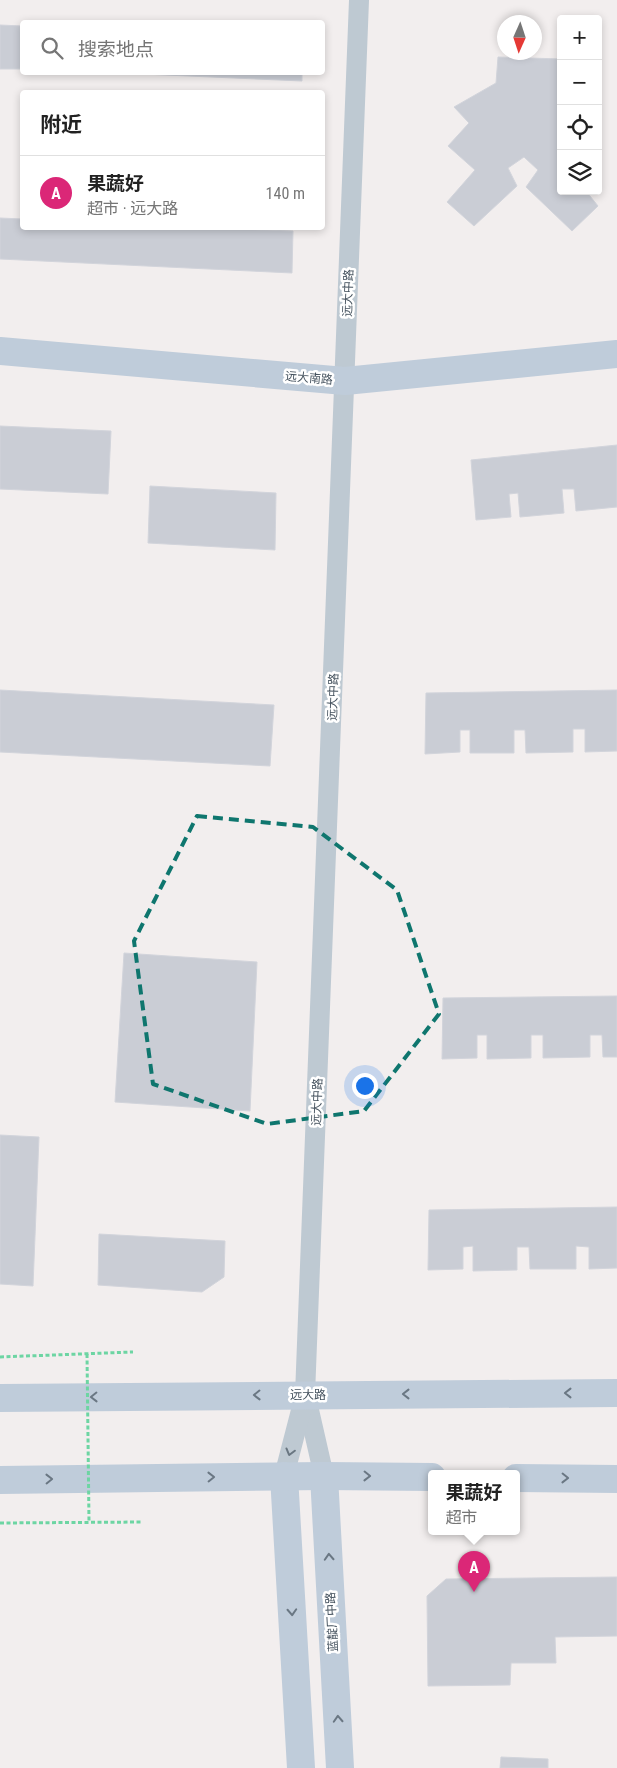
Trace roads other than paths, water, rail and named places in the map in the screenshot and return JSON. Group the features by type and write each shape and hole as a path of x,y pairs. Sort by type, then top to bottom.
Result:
{"street":[{"name":"远大中路","path":"306,1395 359,0"},
{"name":"远大南路","path":"0,351 345,382 617,354"},
{"name":"远大路","path":"0,1398 617,1392"},
{"path":"306,1395 324,1476"},
{"path":"301,1768 284,1476 306,1395"},
{"path":"0,1480 284,1476 428,1477"},
{"name":"蓝靛厂中路","path":"324,1476 340,1768"},
{"path":"520,1478 617,1479"}],"place":[{"name":"果蔬好","path":"474,1592"}]}
